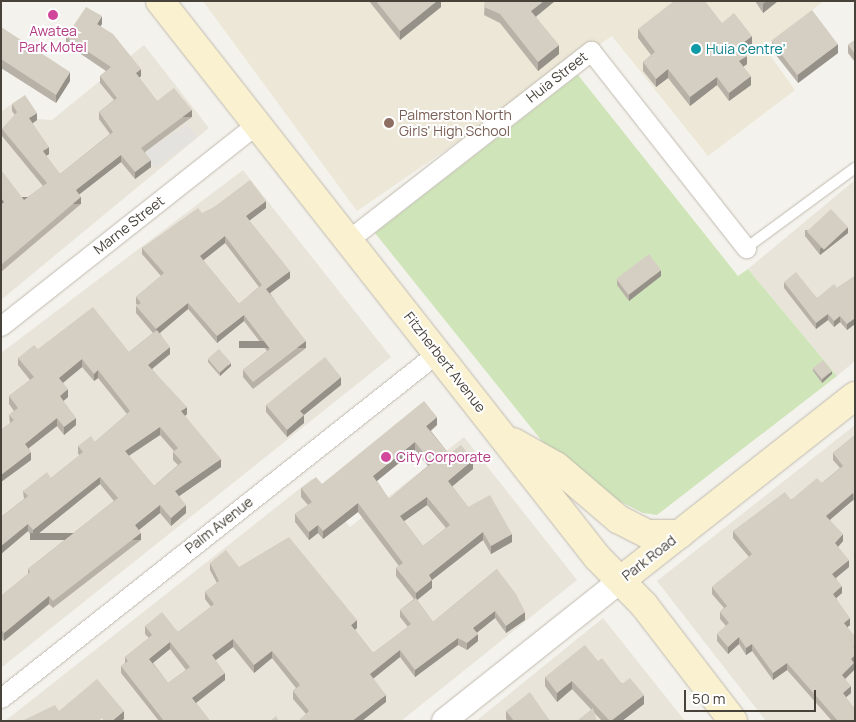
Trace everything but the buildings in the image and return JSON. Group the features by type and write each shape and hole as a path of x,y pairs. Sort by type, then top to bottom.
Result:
{"main road":[{"name":"Fitzherbert Avenue","path":"160,1 502,436 621,580 733,721"},
{"name":"Park Road","path":"621,580 855,396"},
{"path":"502,436 556,466 618,519 648,534 680,534"}],"street":[{"name":"Huia Street","path":"348,240 591,51 746,248"},
{"name":"Marne Street","path":"1,326 257,124"},
{"name":"Palm Avenue","path":"1,698 437,353"},
{"name":"Park Road","path":"444,721 621,580"}],"lane":[{"path":"746,248 855,168"}],"shaded area":[{"name":"Palmerston North Girls' High School","path":"203,1 824,1 764,47 795,90 708,156 612,36 357,211"},
{"path":"144,45 209,128 1,300 1,112 17,100 37,119 52,120"},
{"path":"187,125 197,138 155,168 135,142 147,133 157,143"},
{"path":"243,170 391,357 1,668 1,353"},
{"path":"855,180 855,361 837,376 748,269"},
{"path":"855,425 855,721 766,721 657,581"},
{"path":"464,437 577,580 401,721 5,721 312,479 350,527"},
{"path":"603,618 685,721 476,721"}],"green space":[{"path":"578,75 738,276 748,269 837,376 657,515 643,513 595,489 549,450 375,233"}],"place":[{"name":"Awatea Park Motel","path":"53,15"},
{"name":"Huia Centre'","path":"696,49"},
{"name":"Palmerston North Girls' High School","path":"389,123"},
{"name":"City Corporate","path":"386,457"}]}
